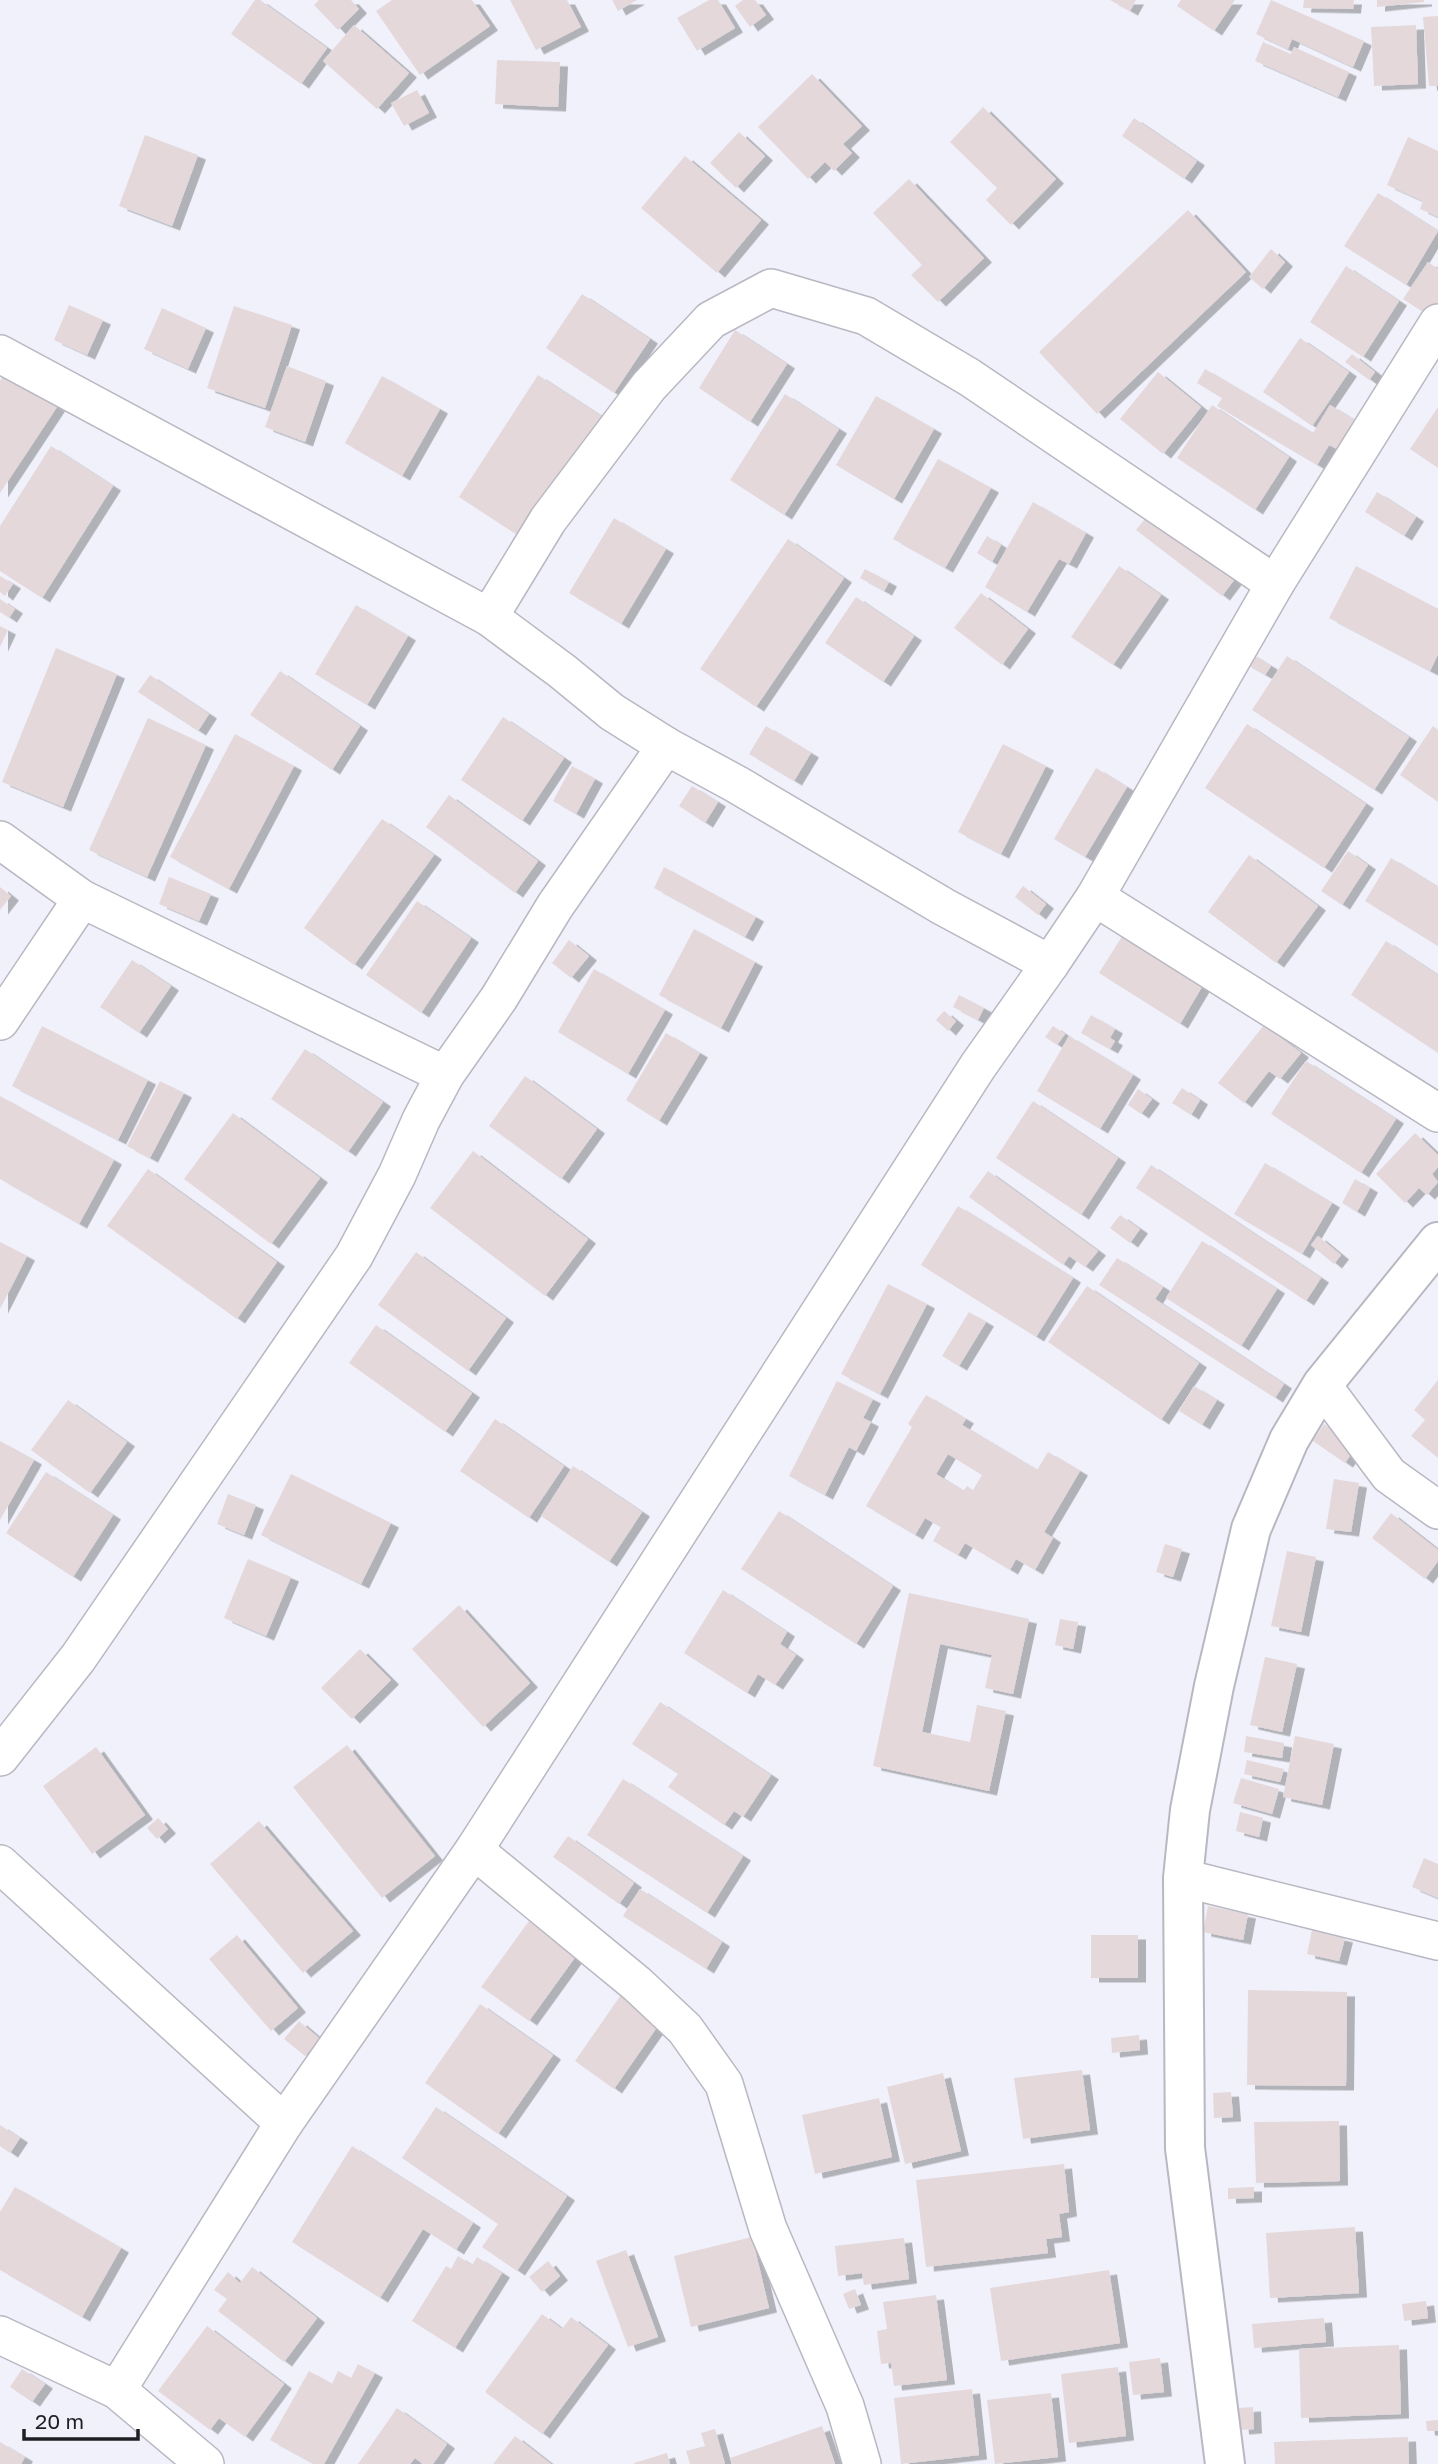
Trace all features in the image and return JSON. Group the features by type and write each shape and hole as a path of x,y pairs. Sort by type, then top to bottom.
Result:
{"street":[{"path":"489,617 548,520 649,386 711,320 771,288 866,316 970,377 1275,584"},
{"path":"117,2390 284,2123 474,1850 978,1066 1094,897 1275,584 1438,323"},
{"path":"0,354 489,617 612,712 666,746 736,784 944,907 1050,964"},
{"path":"0,1756 78,1658 354,1256 445,1075 499,998 555,906 666,746"},
{"path":"0,840 82,898 445,1075"},
{"path":"1094,897 1438,1113"},
{"path":"0,1021 82,898"},
{"path":"1225,2464 1185,2148 1183,1878 1190,1810 1214,1686 1251,1529 1289,1440 1322,1385 1438,1242"},
{"path":"1322,1385 1389,1475 1438,1510"},
{"path":"474,1850 637,1984 685,2029 724,2084 768,2229 845,2406 862,2464"},
{"path":"0,1864 284,2123"},
{"path":"1183,1878 1438,1941"},
{"path":"0,2335 117,2390 205,2464"}],"building":[{"path":"255,0 260,0 327,48 301,84 231,34"},
{"path":"319,0 351,0 359,9 338,30 314,5"},
{"path":"392,0 472,0 490,26 420,75 376,11"},
{"path":"510,0 567,0 581,27 536,50"},
{"path":"612,0 637,0 618,11"},
{"path":"709,0 718,0 735,28 697,51 677,18"},
{"path":"743,0 755,0 766,15 750,27 735,6"},
{"path":"1110,0 1136,0 1130,11"},
{"path":"1181,0 1235,0 1214,31 1177,6"},
{"path":"1271,0 1364,41 1353,67 1292,39 1288,49 1256,34"},
{"path":"1304,0 1354,0 1353,9 1303,8"},
{"path":"1377,0 1424,0 1424,2 1377,7"},
{"path":"1438,16 1438,86 1429,86 1423,17"},
{"path":"354,25 409,73 377,109 323,61"},
{"path":"1416,25 1418,84 1374,86 1371,27"},
{"path":"1263,42 1291,54 1294,47 1349,72 1338,97 1255,61"},
{"path":"497,60 560,62 558,107 495,104"},
{"path":"812,74 862,126 843,144 852,153 834,171 825,162 808,179 758,127"},
{"path":"417,90 429,113 404,126 391,103"},
{"path":"983,107 1056,179 1011,225 986,200 997,188 950,142"},
{"path":"1134,118 1197,161 1184,179 1122,136"},
{"path":"739,132 765,156 736,188 710,163"},
{"path":"145,135 198,155 172,226 119,206"},
{"path":"1408,137 1438,151 1438,217 1420,209 1423,201 1387,185"},
{"path":"685,156 761,220 717,273 641,208"},
{"path":"909,179 984,258 938,302 911,275 922,265 873,213"},
{"path":"1378,193 1438,231 1406,285 1344,246"},
{"path":"1188,210 1246,272 1097,414 1039,352"},
{"path":"1271,249 1285,262 1263,289 1249,277"},
{"path":"1428,262 1438,269 1438,303 1429,316 1403,299"},
{"path":"1346,266 1399,301 1363,357 1310,322"},
{"path":"582,294 650,339 614,393 546,348"},
{"path":"69,305 103,320 87,355 54,340"},
{"path":"234,306 292,325 265,408 207,388"},
{"path":"162,308 206,328 188,369 144,349"},
{"path":"735,330 787,364 750,422 699,388"},
{"path":"1300,338 1349,372 1312,426 1263,392"},
{"path":"1352,354 1375,372 1369,380 1345,362"},
{"path":"287,366 326,381 305,442 265,427"},
{"path":"1205,369 1313,433 1330,405 1358,422 1341,451 1329,445 1317,465 1217,406 1222,398 1197,383"},
{"path":"1158,372 1201,407 1163,454 1120,419"},
{"path":"5,373 57,407 0,493 0,381"},
{"path":"538,375 601,416 522,538 459,497"},
{"path":"382,376 440,409 402,476 345,443"},
{"path":"785,394 839,429 784,515 730,480"},
{"path":"876,396 934,429 894,499 836,465"},
{"path":"1212,405 1289,457 1255,510 1177,458"},
{"path":"1438,407 1438,468 1410,449"},
{"path":"51,446 113,486 42,598 0,571 0,526"},
{"path":"938,459 991,488 945,568 893,539"},
{"path":"1377,492 1416,517 1404,536 1365,512"},
{"path":"1033,502 1086,533 1069,564 1059,559 1027,612 985,587"},
{"path":"1149,514 1234,580 1222,596 1136,530"},
{"path":"614,518 666,549 621,624 569,593"},
{"path":"987,536 1001,545 992,562 977,553"},
{"path":"788,539 844,578 756,707 700,669"},
{"path":"1119,566 1161,595 1113,665 1071,637"},
{"path":"1356,566 1438,609 1438,654 1430,671 1329,618"},
{"path":"865,569 889,582 884,591 860,578"},
{"path":"0,576 13,584 5,596 0,592"},
{"path":"981,593 1028,629 1002,665 954,628"},
{"path":"856,597 914,636 883,682 825,643"},
{"path":"0,599 15,609 9,618 0,612"},
{"path":"356,605 408,636 367,705 315,674"},
{"path":"0,626 8,630 0,647"},
{"path":"56,648 117,674 63,807 2,782"},
{"path":"1250,653 1271,666 1265,675 1244,663"},
{"path":"1287,656 1409,737 1374,790 1252,710"},
{"path":"280,671 360,726 332,770 250,715"},
{"path":"150,675 209,714 198,731 138,692"},
{"path":"503,717 564,758 522,821 461,780"},
{"path":"148,718 206,745 147,877 89,850"},
{"path":"1247,724 1366,804 1324,868 1205,788"},
{"path":"766,726 811,753 794,781 749,754"},
{"path":"1433,726 1438,730 1438,802 1400,775"},
{"path":"235,734 294,766 229,889 170,857"},
{"path":"1003,744 1046,766 1001,854 958,832"},
{"path":"572,766 595,779 576,814 553,801"},
{"path":"1096,768 1127,787 1085,857 1054,839"},
{"path":"692,786 718,802 705,823 679,806"},
{"path":"449,795 538,861 515,893 426,827"},
{"path":"382,819 434,855 354,965 304,928"},
{"path":"1348,851 1368,865 1342,905 1321,891"},
{"path":"1249,855 1318,906 1276,963 1208,912"},
{"path":"1391,858 1438,887 1438,946 1365,901"},
{"path":"664,867 756,917 745,937 654,888"},
{"path":"169,877 211,894 199,921 159,904"},
{"path":"1023,886 1046,904 1038,915 1015,897"},
{"path":"0,887 11,896 0,910"},
{"path":"417,901 471,938 421,1013 366,975"},
{"path":"694,929 755,962 721,1028 659,995"},
{"path":"1126,930 1206,980 1180,1024 1099,973"},
{"path":"569,940 589,956 571,978 552,963"},
{"path":"1386,941 1438,975 1438,1053 1351,995"},
{"path":"132,960 171,986 139,1033 100,1007"},
{"path":"594,969 665,1010 628,1074 558,1032"},
{"path":"959,995 984,1008 978,1020 953,1007"},
{"path":"944,1011 956,1021 948,1031 936,1020"},
{"path":"1091,1015 1115,1029 1110,1038 1115,1041 1110,1049 1081,1033"},
{"path":"1264,1025 1301,1053 1280,1079 1269,1071 1244,1103 1218,1083"},
{"path":"42,1026 148,1080 118,1140 12,1086"},
{"path":"1053,1026 1065,1034 1057,1045 1045,1037"},
{"path":"666,1033 700,1053 659,1121 626,1100"},
{"path":"1069,1036 1133,1075 1100,1129 1037,1091"},
{"path":"305,1049 383,1102 348,1152 271,1099"},
{"path":"1306,1061 1396,1119 1361,1173 1271,1114"},
{"path":"525,1076 597,1129 561,1179 489,1126"},
{"path":"160,1081 184,1093 150,1158 127,1146"},
{"path":"1182,1088 1200,1100 1191,1115 1172,1103"},
{"path":"1138,1089 1152,1099 1141,1114 1128,1105"},
{"path":"0,1096 114,1160 79,1224 0,1179"},
{"path":"1033,1101 1118,1158 1081,1215 996,1158"},
{"path":"233,1113 320,1178 271,1244 184,1179"},
{"path":"1415,1133 1438,1155 1438,1167 1432,1174 1438,1182 1427,1195 1419,1188 1405,1203 1376,1174"},
{"path":"473,1151 588,1239 545,1296 430,1208"},
{"path":"1265,1163 1332,1203 1302,1254 1234,1214"},
{"path":"1151,1165 1321,1278 1306,1301 1136,1188"},
{"path":"148,1169 277,1262 237,1319 107,1226"},
{"path":"988,1171 1098,1251 1085,1267 1069,1256 1063,1265 969,1197"},
{"path":"1355,1179 1370,1188 1357,1212 1342,1203"},
{"path":"958,1206 1073,1278 1036,1337 921,1265"},
{"path":"1120,1215 1140,1229 1130,1243 1110,1228"},
{"path":"1318,1236 1341,1255 1334,1264 1311,1245"},
{"path":"1202,1241 1277,1289 1241,1346 1166,1298"},
{"path":"0,1242 27,1256 0,1309"},
{"path":"416,1252 506,1318 468,1371 378,1305"},
{"path":"1117,1258 1163,1287 1155,1299 1284,1384 1275,1398 1099,1285"},
{"path":"888,1284 927,1304 880,1394 841,1374"},
{"path":"1087,1286 1199,1363 1161,1420 1048,1342"},
{"path":"969,1312 986,1322 959,1366 942,1356"},
{"path":"376,1325 472,1393 445,1432 349,1363"},
{"path":"1438,1380 1438,1458 1411,1436 1425,1420 1414,1410"},
{"path":"837,1381 873,1399 863,1418 871,1422 856,1451 849,1447 825,1495 789,1476"},
{"path":"1194,1386 1217,1400 1202,1425 1179,1411"},
{"path":"926,1395 966,1419 962,1425 1037,1470 1048,1452 1080,1471 1044,1532 1053,1538 1035,1570 1016,1559 1010,1570 965,1543 958,1555 933,1541 941,1527 925,1518 915,1535 866,1506 912,1427 908,1424","holes":["948,1454 982,1475 973,1490 967,1486 963,1491 936,1474"]},
{"path":"68,1400 127,1442 90,1493 31,1450"},
{"path":"495,1419 564,1466 529,1518 460,1471"},
{"path":"1324,1424 1356,1447 1345,1463 1313,1441"},
{"path":"0,1441 34,1460 0,1520"},
{"path":"573,1466 642,1512 609,1562 541,1516"},
{"path":"46,1472 113,1515 73,1577 6,1533"},
{"path":"291,1474 391,1523 361,1584 261,1535"},
{"path":"1334,1479 1359,1483 1351,1532 1326,1529"},
{"path":"228,1494 256,1505 244,1535 217,1524"},
{"path":"779,1511 893,1586 856,1644 741,1569"},
{"path":"1391,1513 1438,1550 1438,1561 1425,1579 1372,1538"},
{"path":"1165,1544 1182,1549 1173,1577 1156,1572"},
{"path":"1287,1551 1316,1557 1301,1632 1271,1626"},
{"path":"248,1559 291,1577 266,1636 224,1618"},
{"path":"723,1590 787,1632 780,1644 796,1655 775,1685 758,1674 747,1693 684,1653"},
{"path":"909,1593 1029,1619 1013,1694 985,1688 992,1655 940,1644 922,1732 970,1742 977,1705 1006,1711 989,1791 873,1766"},
{"path":"459,1605 530,1683 483,1727 412,1649"},
{"path":"1060,1619 1078,1622 1073,1649 1055,1645"},
{"path":"360,1649 391,1680 352,1719 321,1688"},
{"path":"1265,1657 1297,1664 1282,1732 1250,1725"},
{"path":"660,1702 771,1775 743,1817 734,1811 724,1825 668,1787 678,1774 632,1744"},
{"path":"1246,1736 1284,1743 1282,1758 1244,1752"},
{"path":"1295,1736 1334,1744 1322,1805 1283,1797"},
{"path":"347,1745 435,1856 382,1898 293,1787"},
{"path":"96,1747 145,1815 92,1854 43,1786"},
{"path":"1247,1760 1284,1769 1280,1782 1244,1774"},
{"path":"1241,1778 1279,1789 1272,1814 1233,1803"},
{"path":"623,1779 743,1856 707,1913 587,1835"},
{"path":"1240,1812 1263,1818 1259,1837 1236,1831"},
{"path":"158,1818 168,1829 157,1839 147,1828"},
{"path":"259,1821 353,1931 303,1973 210,1864"},
{"path":"568,1836 634,1883 619,1904 553,1857"},
{"path":"1424,1858 1438,1864 1438,1898 1412,1887"},
{"path":"640,1889 722,1942 706,1969 623,1916"},
{"path":"1208,1906 1248,1914 1243,1940 1203,1932"},
{"path":"529,1921 576,1956 529,2021 481,1987"},
{"path":"1312,1930 1345,1938 1339,1961 1307,1954"},
{"path":"237,1935 298,2008 271,2031 209,1959"},
{"path":"1091,1935 1138,1935 1138,1978 1091,1978"},
{"path":"1248,1990 1347,1992 1346,2086 1247,2085"},
{"path":"623,1992 662,2020 614,2089 575,2061"},
{"path":"480,2004 553,2055 498,2134 425,2083"},
{"path":"299,2021 320,2039 305,2056 284,2039"},
{"path":"1139,2035 1140,2050 1112,2053 1111,2038"},
{"path":"1082,2070 1090,2130 1023,2139 1014,2078"},
{"path":"943,2073 961,2151 905,2164 887,2087"},
{"path":"1231,2092 1233,2117 1214,2118 1213,2093"},
{"path":"879,2098 892,2157 815,2174 802,2115"},
{"path":"436,2107 567,2196 517,2271 482,2247 498,2224 402,2158"},
{"path":"1339,2121 1340,2181 1256,2183 1254,2122"},
{"path":"0,2125 20,2138 10,2153 0,2146"},
{"path":"352,2146 473,2223 456,2250 423,2229 380,2298 292,2242"},
{"path":"1064,2164 1069,2212 1059,2214 1062,2237 1046,2239 1048,2253 926,2267 916,2180"},
{"path":"15,2187 121,2248 82,2317 0,2270 0,2212"},
{"path":"1254,2187 1254,2198 1228,2199 1228,2188"},
{"path":"1355,2227 1359,2293 1270,2298 1266,2233"},
{"path":"752,2237 769,2308 691,2327 674,2256"},
{"path":"904,2238 909,2279 864,2285 862,2273 838,2276 835,2246"},
{"path":"626,2250 658,2337 628,2347 596,2261"},
{"path":"458,2256 472,2265 477,2257 502,2273 455,2348 412,2321 446,2266 451,2269"},
{"path":"548,2261 560,2276 542,2292 529,2277"},
{"path":"252,2267 317,2318 284,2362 218,2311 227,2299 214,2290 228,2272 240,2283"},
{"path":"1109,2270 1120,2343 1001,2361 990,2288"},
{"path":"855,2289 861,2305 849,2309 843,2294"},
{"path":"936,2295 947,2380 894,2386 891,2363 881,2364 877,2331 887,2329 883,2302"},
{"path":"1426,2301 1428,2318 1404,2321 1402,2304"},
{"path":"542,2314 562,2329 571,2317 608,2345 542,2434 485,2392"},
{"path":"1324,2318 1326,2342 1254,2348 1252,2324"},
{"path":"207,2326 284,2384 245,2437 219,2418 210,2430 158,2391"},
{"path":"1399,2345 1401,2414 1301,2418 1299,2349"},
{"path":"1160,2358 1164,2392 1133,2395 1129,2362"},
{"path":"358,2364 375,2373 324,2464 314,2464 270,2440 309,2371 332,2384 338,2371 351,2378"},
{"path":"1118,2367 1126,2436 1069,2443 1061,2374"},
{"path":"22,2369 45,2384 32,2402 10,2387"},
{"path":"972,2389 979,2455 901,2464 894,2398"},
{"path":"1051,2393 1058,2457 995,2464 987,2400"},
{"path":"1253,2407 1254,2429 1241,2430 1239,2408"},
{"path":"397,2408 447,2444 433,2464 423,2464 415,2458 410,2464 358,2464"},
{"path":"1438,2420 1438,2431 1427,2431 1426,2421"},
{"path":"822,2426 835,2464 732,2464 730,2458"},
{"path":"715,2429 725,2464 690,2464 686,2451 705,2446 701,2433"},
{"path":"515,2436 551,2464 493,2464"},
{"path":"1408,2437 1409,2464 1275,2464 1274,2442"},
{"path":"0,2442 25,2457 21,2464 0,2464"},
{"path":"667,2453 670,2464 634,2464 634,2463"}]}
